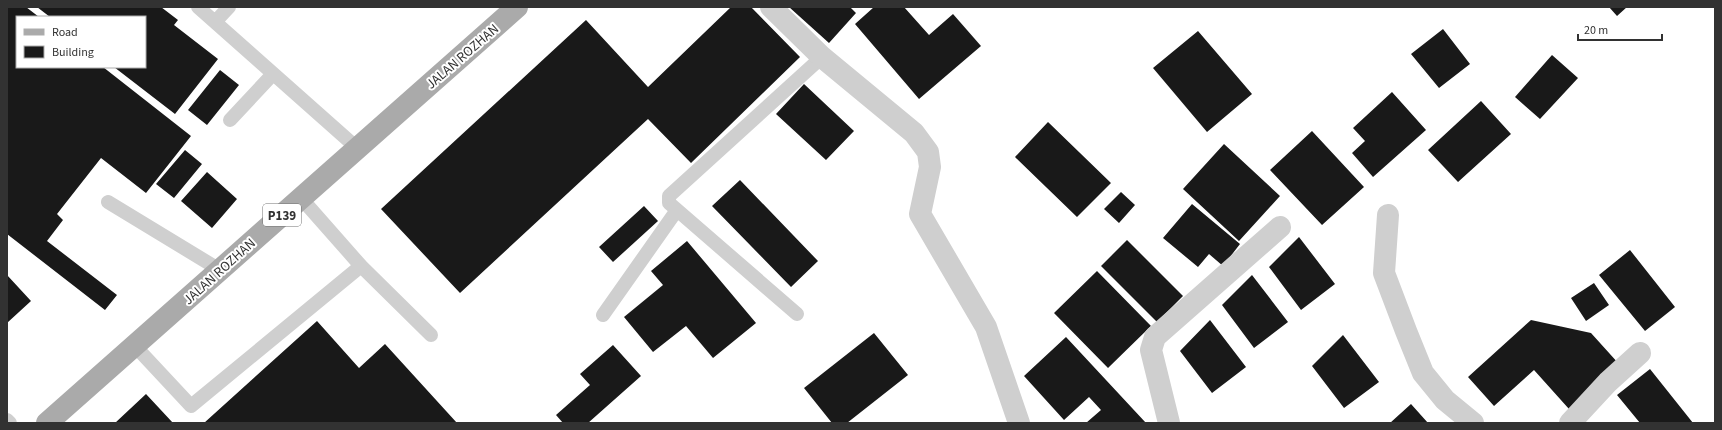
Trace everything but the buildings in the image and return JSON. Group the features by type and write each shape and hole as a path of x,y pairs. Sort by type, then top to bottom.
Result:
{"main road":[{"name":"JALAN ROZHAN","path":"47,423 517,7"}],"street":[{"path":"771,7 822,57 914,133 928,152 930,167 920,214 986,327 1019,423"},
{"path":"1388,215 1384,273 1406,331 1424,373 1445,400 1473,423"},
{"path":"1169,423 1151,350 1155,337 1280,227"},
{"path":"1570,423 1608,382 1640,353"}],"lane":[{"path":"198,7 357,148"},
{"path":"215,22 230,7"},
{"path":"797,314 669,204 669,196 822,57"},
{"path":"230,120 273,74"},
{"path":"301,198 361,266 430,335"},
{"path":"108,202 220,270"},
{"path":"603,315 677,210"},
{"path":"135,346 191,406 361,266"},
{"path":"7,420 10,423"}]}
